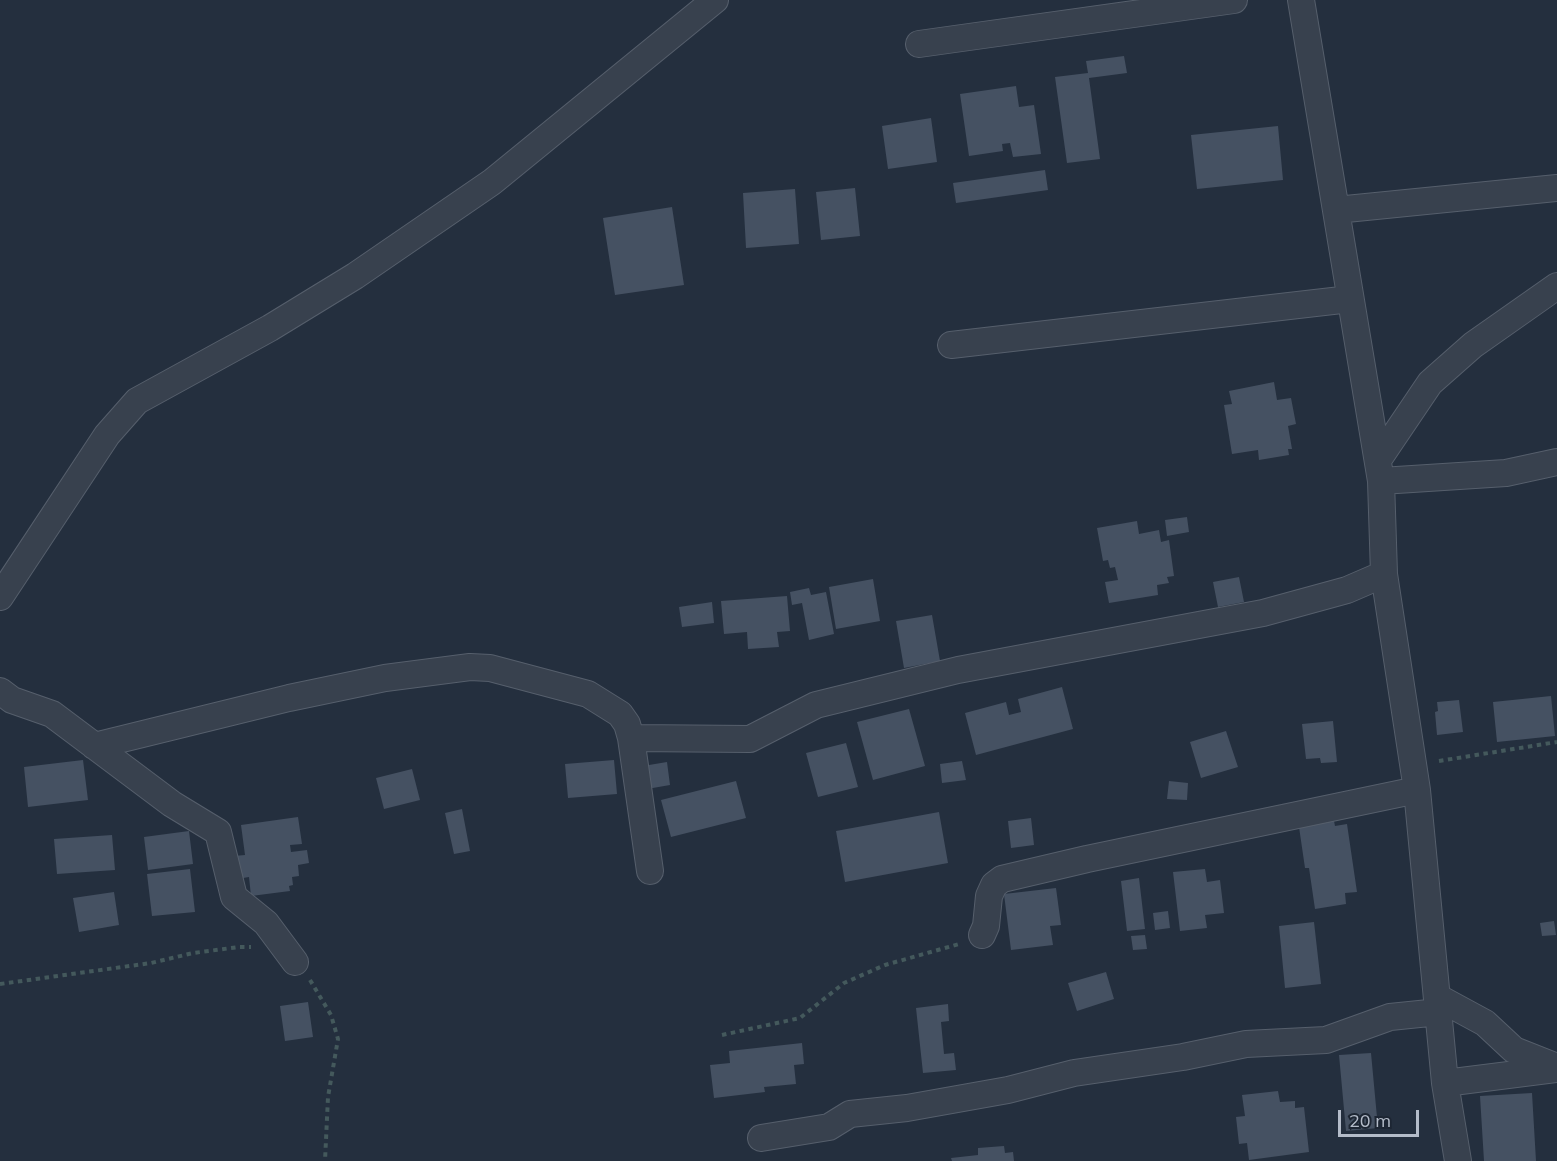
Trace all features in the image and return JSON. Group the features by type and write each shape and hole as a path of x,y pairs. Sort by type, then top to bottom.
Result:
{"street":[{"path":"0,597 107,435 138,401 270,328 355,276 492,182 715,0"},
{"path":"919,44 1234,0"},
{"path":"1301,0 1379,470 1384,574 1417,790 1445,1083 1458,1161"},
{"path":"1336,210 1557,188"},
{"path":"1379,470 1430,383 1473,345 1557,286"},
{"path":"951,345 1350,299"},
{"path":"1379,470 1506,473 1557,462"},
{"path":"631,738 750,739 816,705 958,670 1263,613 1347,590 1384,574"},
{"path":"94,746 333,688 385,678 470,667 490,668 588,694 620,714 627,724 631,738 650,872"},
{"path":"0,691 12,700 52,714 172,804 218,832 234,897 266,923 295,962"},
{"path":"982,935 986,926 989,896 994,885 1002,879 1109,854 1417,790"},
{"path":"761,1138 829,1127 850,1114 907,1108 1008,1090 1074,1073 1182,1057 1246,1044 1326,1040 1390,1017 1438,1004 1485,1023 1514,1050 1557,1068"},
{"path":"1445,1083 1557,1068"}],"path":[{"path":"1413,765 1557,742"},
{"path":"722,1035 800,1018 844,983 885,965 973,940 982,935"},
{"path":"0,984 151,963 239,947 256,948"},
{"path":"295,962 314,986 331,1015 338,1039 328,1097 325,1161"}],"building":[{"path":"1124,56 1127,73 1089,78 1100,159 1067,163 1055,77 1088,73 1086,61"},
{"path":"1016,86 1019,107 1034,105 1041,154 1013,157 1010,143 1002,144 1003,151 969,156 960,94"},
{"path":"931,118 937,162 888,169 882,126"},
{"path":"1278,126 1283,180 1197,189 1191,135"},
{"path":"1045,170 1048,190 956,203 953,183"},
{"path":"855,188 860,236 821,240 816,192"},
{"path":"795,189 799,244 746,248 743,193"},
{"path":"672,207 684,285 615,295 603,218"},
{"path":"1274,382 1277,400 1291,398 1296,424 1288,426 1292,449 1288,449 1289,455 1259,460 1258,450 1232,454 1224,405 1232,404 1229,391"},
{"path":"1187,517 1189,532 1167,536 1165,520"},
{"path":"1137,521 1139,534 1159,530 1161,542 1169,540 1174,576 1167,577 1169,583 1157,585 1158,595 1109,603 1105,582 1118,580 1115,567 1110,568 1108,560 1103,561 1097,528"},
{"path":"1239,577 1244,602 1218,607 1213,582"},
{"path":"873,579 880,621 836,629 829,587"},
{"path":"809,588 811,595 826,592 834,634 809,640 802,603 792,605 790,592"},
{"path":"787,596 790,631 777,632 779,647 748,649 747,632 724,634 721,601"},
{"path":"712,602 714,623 682,627 679,607"},
{"path":"932,615 940,661 904,668 896,621"},
{"path":"1062,687 1073,729 976,755 965,713 1006,702 1009,715 1021,712 1018,699"},
{"path":"1551,696 1555,736 1497,742 1493,702"},
{"path":"1459,700 1463,732 1437,735 1435,712 1438,711 1437,702"},
{"path":"909,709 925,766 873,780 857,722"},
{"path":"1333,721 1337,762 1321,763 1320,758 1306,759 1302,724"},
{"path":"1226,731 1238,767 1201,778 1190,742"},
{"path":"846,743 858,787 818,797 806,753"},
{"path":"83,760 88,800 28,807 24,767"},
{"path":"614,760 617,794 568,798 565,764"},
{"path":"962,761 966,780 942,783 940,764"},
{"path":"667,762 670,785 647,789 643,766"},
{"path":"412,769 420,800 384,809 376,778"},
{"path":"736,781 746,818 671,837 661,800"},
{"path":"1169,781 1188,783 1187,800 1167,799"},
{"path":"462,809 470,851 454,854 445,813"},
{"path":"939,812 948,863 845,882 836,831"},
{"path":"298,817 302,844 290,845 291,852 307,850 309,863 298,865 299,876 292,877 293,885 289,886 290,891 251,896 249,877 237,879 234,856 245,855 241,825"},
{"path":"1031,818 1034,845 1011,848 1008,821"},
{"path":"1334,821 1335,826 1347,824 1357,892 1345,893 1346,904 1315,909 1309,868 1305,868 1299,827"},
{"path":"189,831 193,864 148,870 144,837"},
{"path":"112,835 115,870 57,874 54,839"},
{"path":"190,869 195,912 152,916 147,874"},
{"path":"1205,869 1207,882 1220,880 1224,913 1205,915 1207,928 1180,931 1173,872"},
{"path":"1139,878 1145,929 1127,931 1121,881"},
{"path":"1056,888 1061,925 1050,926 1053,945 1011,950 1004,894"},
{"path":"114,892 119,925 79,932 73,898"},
{"path":"1168,911 1170,928 1155,930 1153,913"},
{"path":"1554,921 1556,935 1542,936 1540,923"},
{"path":"1314,922 1321,984 1285,988 1279,926"},
{"path":"1145,935 1147,949 1133,950 1131,936"},
{"path":"1106,972 1114,999 1077,1011 1068,983"},
{"path":"308,1002 313,1037 285,1041 280,1006"},
{"path":"948,1004 949,1021 941,1022 944,1054 954,1053 956,1070 923,1073 916,1008"},
{"path":"802,1043 804,1064 794,1065 796,1084 764,1087 765,1092 714,1098 710,1065 730,1063 729,1051"},
{"path":"1371,1053 1378,1128 1346,1131 1339,1055"},
{"path":"1278,1091 1280,1102 1295,1101 1295,1108 1304,1107 1309,1152 1249,1160 1247,1143 1239,1144 1236,1117 1245,1116 1242,1095"},
{"path":"1532,1093 1536,1161 1484,1161 1480,1096"},
{"path":"1004,1146 1005,1153 1013,1152 1014,1161 952,1161 951,1158 978,1155 978,1148"}]}
